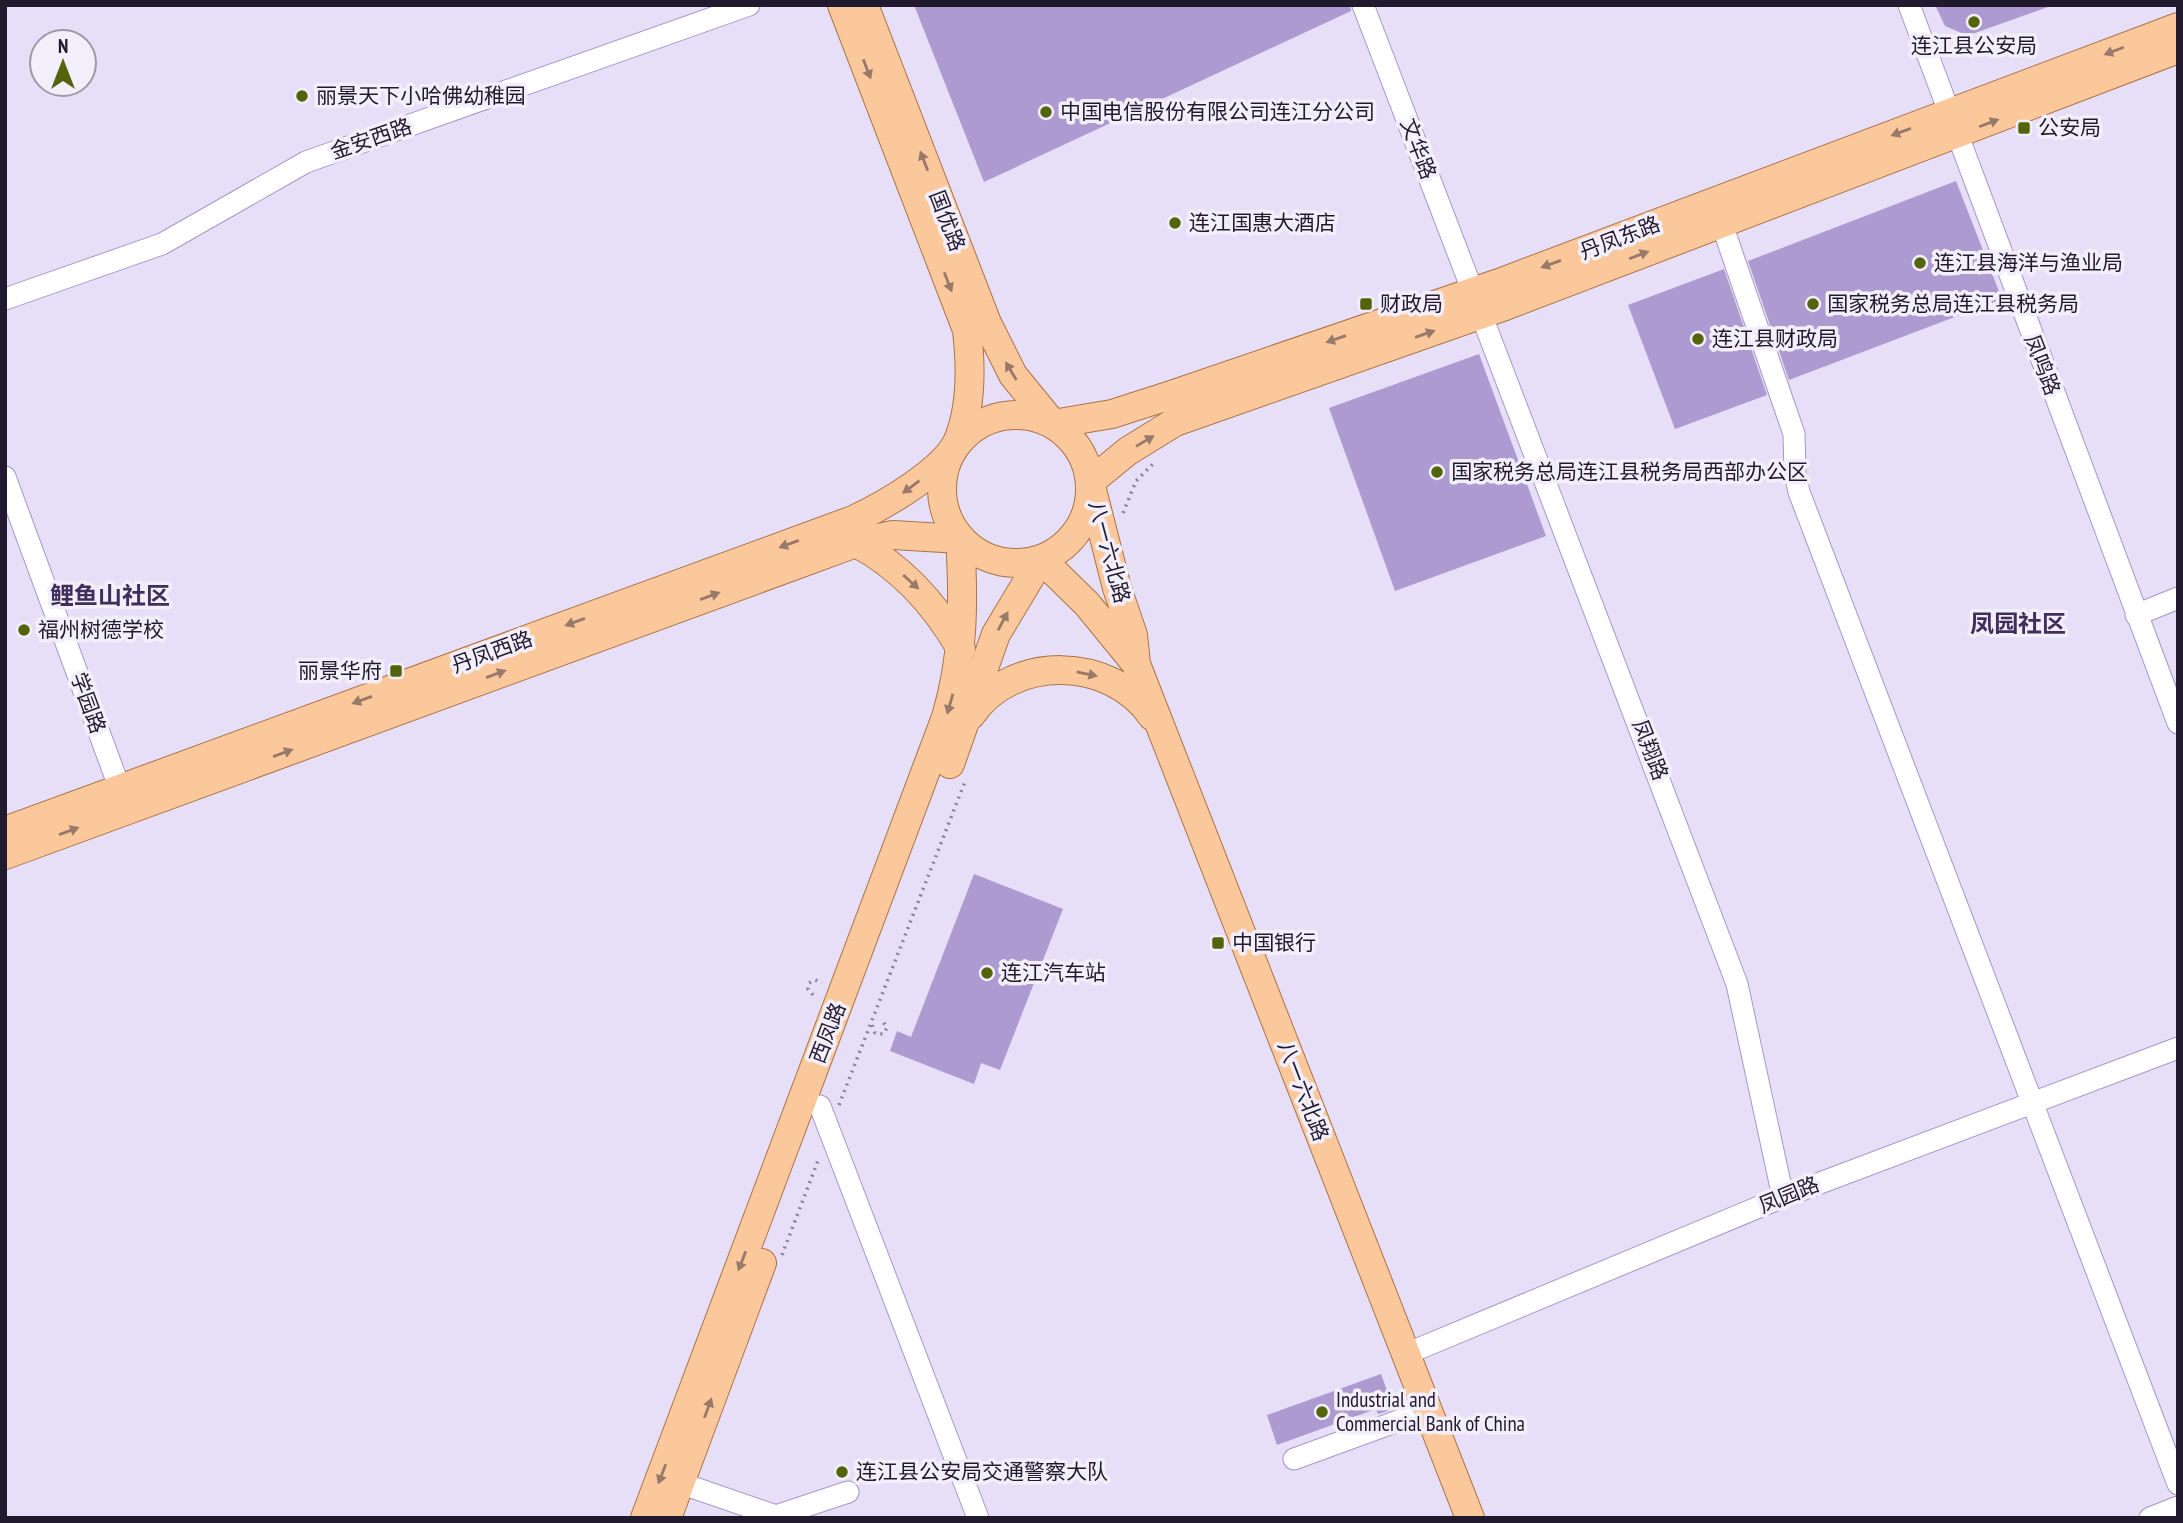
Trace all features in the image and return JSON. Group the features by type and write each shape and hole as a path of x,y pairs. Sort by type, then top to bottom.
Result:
{"main road":[{"name":"国优路","path":"842,5 967,330 969,384 959,440"},
{"name":"国优路","path":"864,5 994,340 1013,375 1054,424"},
{"name":"丹凤东路","path":"1952,125 2178,27"},
{"name":"丹凤东路","path":"1090,481 1128,450 1175,422 1477,303 1952,125 2178,49"},
{"name":"丹凤东路","path":"1054,424 1112,414 1477,303"},
{"path":"1003,416 1034,416 1054,424 1072,439 1084,459 1090,481 1090,501 1079,529 1059,550 1041,559 1024,563 989,559 960,539 948,521 941,500 941,479 947,458 959,440 974,427 1003,416"},
{"name":"丹凤西路","path":"5,855 124,799 853,520 887,505 921,480 959,440"},
{"name":"八一六北路","path":"1090,481 1114,579 1133,635 1136,664 1470,1518"},
{"name":"丹凤西路","path":"5,831 124,799 856,543 893,535 960,539"},
{"name":"西凤路","path":"645,1518 939,740 953,695 961,649 963,600 960,539"},
{"path":"856,543 879,555 917,587 945,620 961,649"},
{"name":"八一六北路","path":"1041,559 1087,604 1136,664"},
{"name":"西凤路","path":"667,1518 825,1118 996,634 1041,559"},
{"path":"965,723 976,707 1003,684 1025,674 1060,670 1090,674 1116,684 1145,705 1161,728"}],"street":[{"name":"金安西路","path":"5,299 162,244 306,162 750,5"},
{"name":"文华路","path":"1363,5 1477,303"},
{"name":"凤鸣路","path":"1909,5 2178,723"},
{"path":"1718,213 1794,434 1796,481 2178,1484"},
{"name":"凤翔路","path":"1477,303 1737,984 1783,1197"},
{"name":"学园路","path":"5,477 124,799"},
{"path":"2136,614 2178,598"},
{"name":"凤园路","path":"1406,1354 1783,1197 2178,1048"},
{"path":"825,1118 978,1518"},
{"path":"1294,1459 1428,1410"},
{"path":"680,1483 776,1516 848,1492"},
{"path":"2150,1518 2178,1507"}],"path":[{"path":"1122,517 1136,481 1156,461"},
{"path":"781,1259 825,1118 969,772"},
{"path":"882,1020 887,1025 886,1032 877,1034 872,1025 888,988"}],"building":[{"name":"中国电信股份有限公司连江分公司","path":"914,5 1350,5 1351,11 984,182"},
{"name":"连江县公安局","path":"1935,5 2048,7 1975,33 1964,34 1945,26"},
{"path":"1956,181 2002,299 1789,380 1748,261"},
{"name":"连江县财政局","path":"1724,269 1767,395 1675,429 1628,305"},
{"name":"国家税务总局连江县税务局西部办公区","path":"1479,354 1546,536 1395,591 1329,408"},
{"name":"连江汽车站","path":"974,874 1063,909 1000,1070 981,1063 974,1084 890,1051 897,1031 911,1037"},
{"name":"Industrial and Commercial Bank of China","path":"1381,1374 1392,1404 1391,1410 1378,1414 1376,1409 1277,1445 1267,1415"}],"place":[{"name":"连江县公安局","path":"1974,22"},
{"name":"丽景天下小哈佛幼稚园","path":"302,96"},
{"name":"中国电信股份有限公司连江分公司","path":"1046,112"},
{"name":"公安局","path":"2024,128"},
{"name":"连江国惠大酒店","path":"1175,223"},
{"name":"连江县海洋与渔业局","path":"1920,263"},
{"name":"财政局","path":"1366,304"},
{"name":"国家税务总局连江县税务局","path":"1813,304"},
{"name":"连江县财政局","path":"1698,339"},
{"name":"国家税务总局连江县税务局西部办公区","path":"1437,472"},
{"name":"福州树德学校","path":"24,630"},
{"name":"丽景华府","path":"396,671"},
{"name":"中国银行","path":"1218,943"},
{"name":"连江汽车站","path":"987,973"},
{"name":"Industrial and Commercial Bank of China","path":"1322,1412"},
{"name":"连江县公安局交通警察大队","path":"842,1472"}],"district":[{"name":"鲤鱼山社区","path":"110,596"},
{"name":"凤园社区","path":"2018,624"}]}
